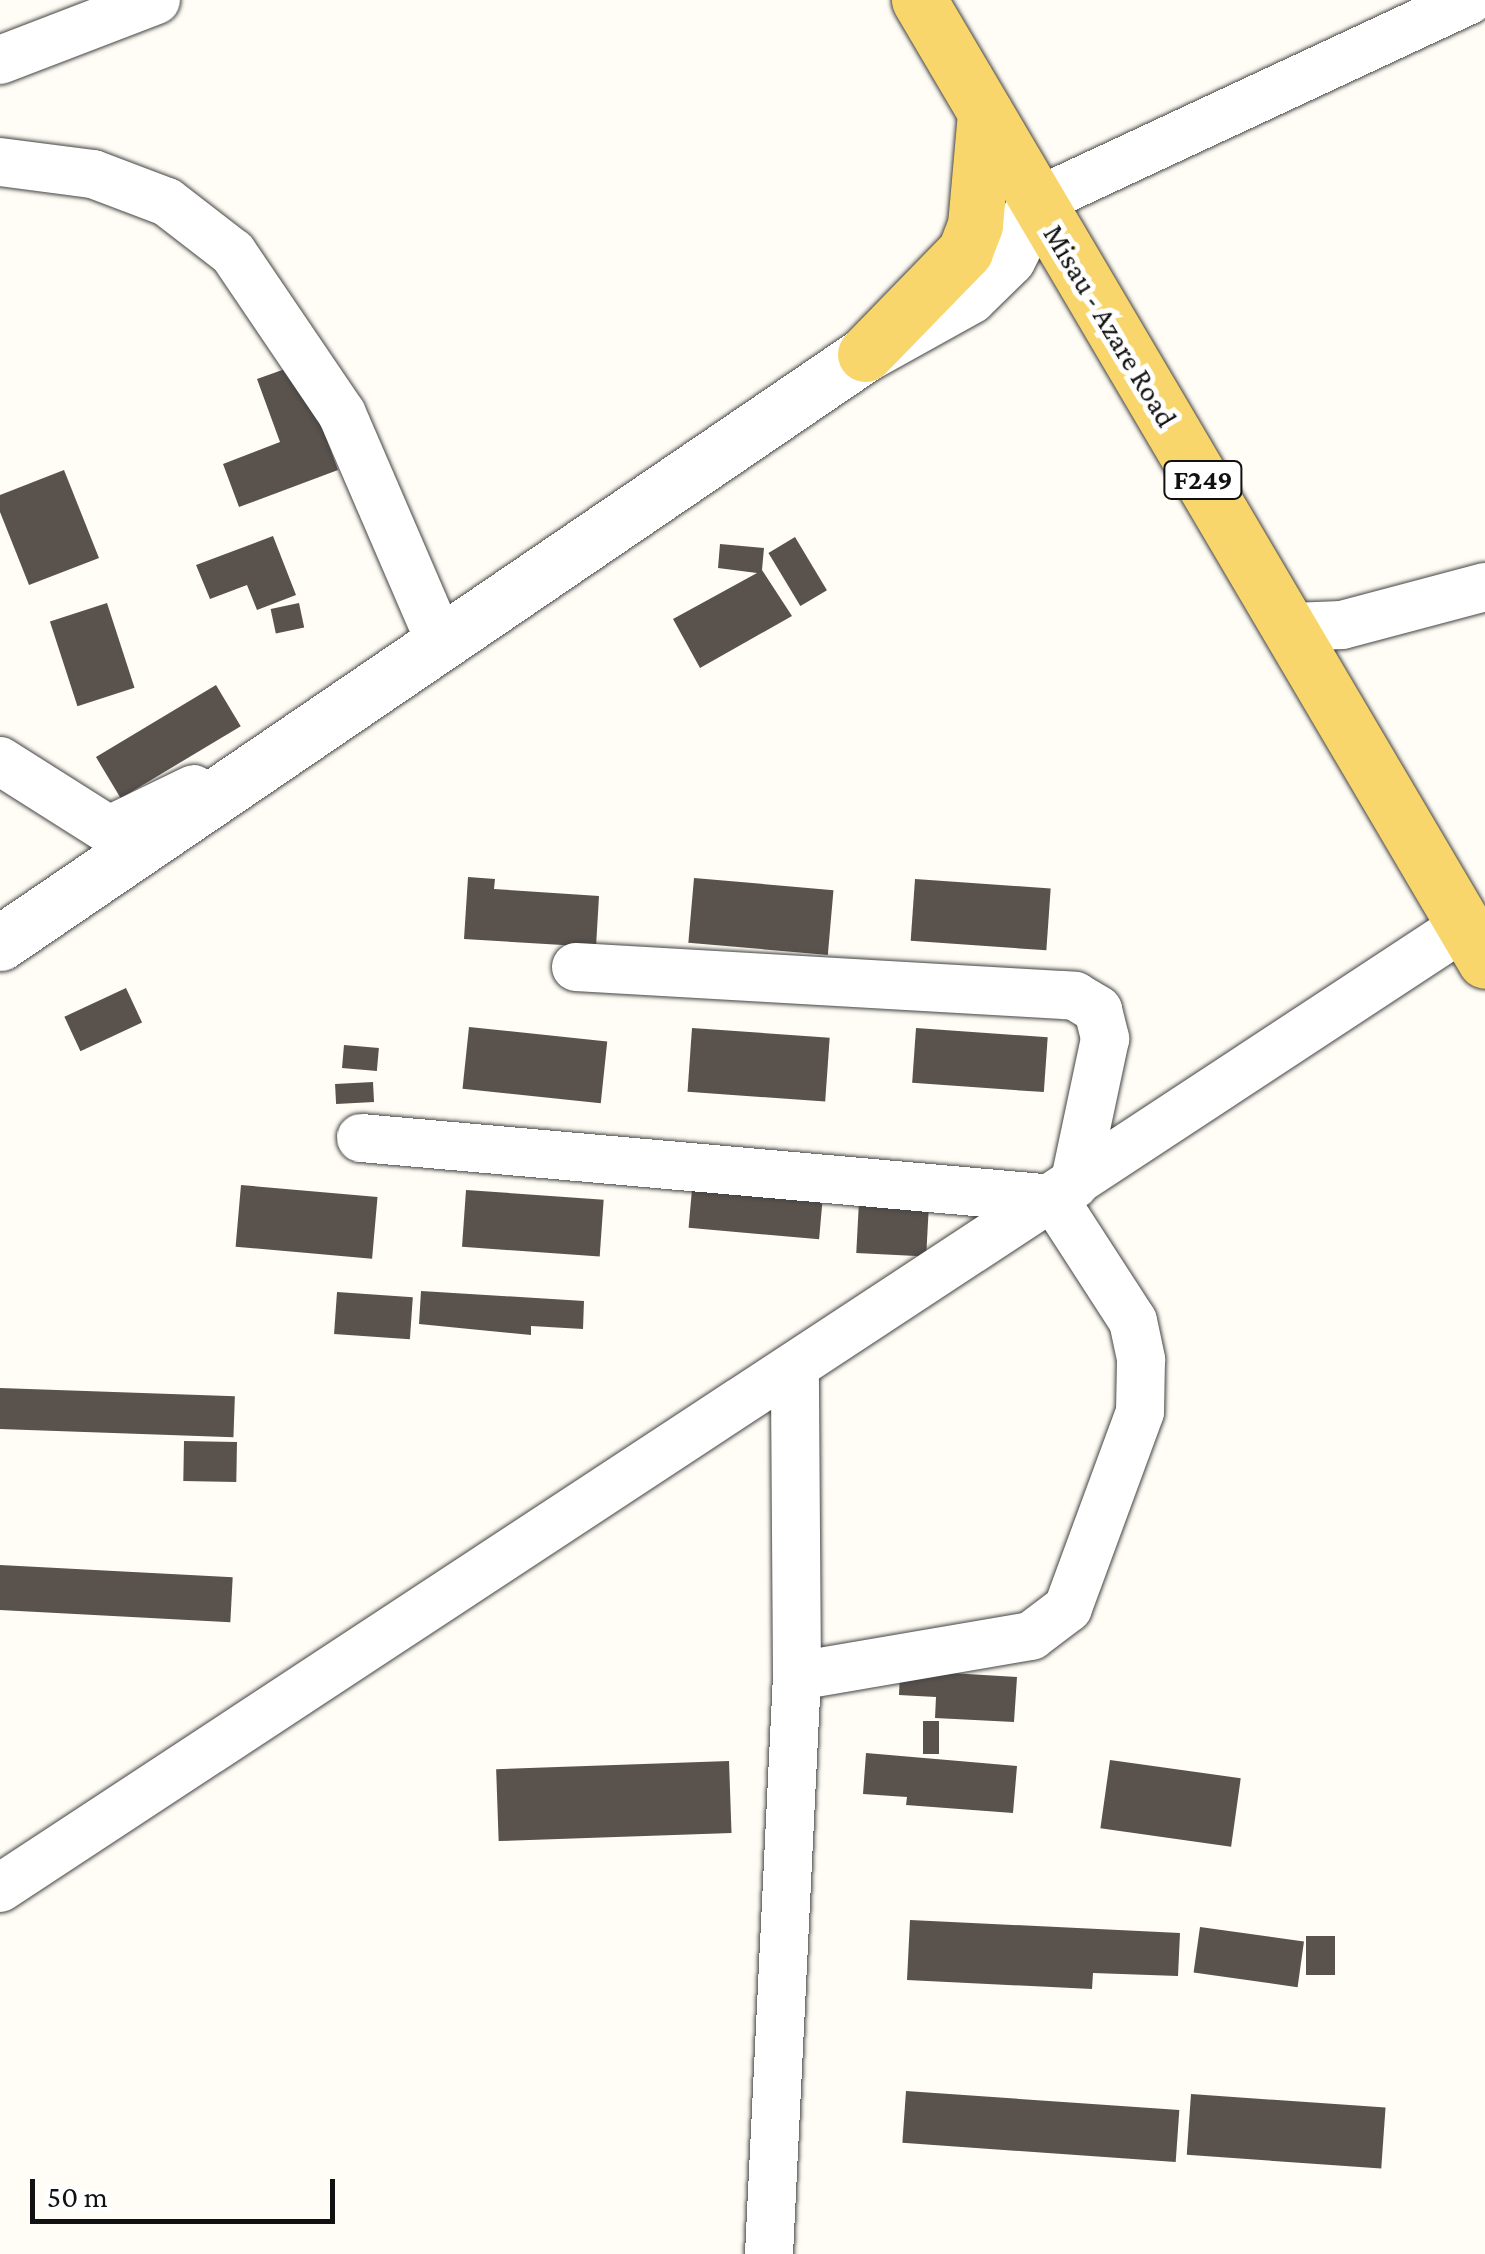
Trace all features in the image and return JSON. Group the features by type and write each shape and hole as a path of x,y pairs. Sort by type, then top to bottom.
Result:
{"main road":[{"name":"Misau - Azare Road","path":"918,0 1475,943"},
{"path":"866,354 965,251 975,225 985,112"}],"street":[{"path":"0,60 156,0"},
{"path":"0,943 866,354 993,276 1036,202 1470,0"},
{"path":"0,162 93,174 167,202 233,253 342,414 440,642"},
{"path":"1292,628 1342,624 1485,588"},
{"path":"0,762 109,830 300,737"},
{"path":"0,1888 1064,1192 1475,943"},
{"path":"576,966 1075,996 1098,1010 1106,1039 1064,1192 1134,1321 1142,1360 1140,1412 1068,1608 1031,1636 797,1676"},
{"path":"360,1138 1064,1192"},
{"path":"770,2254 797,1676 795,1368"}],"building":[{"path":"299,364 338,470 239,507 223,464 280,442 257,379"},
{"path":"64,470 99,558 29,585 0,512 0,495"},
{"path":"273,536 296,595 257,610 247,585 210,599 196,565"},
{"path":"795,537 827,590 800,606 768,553"},
{"path":"720,544 764,548 762,570 792,616 700,668 673,619 757,573 718,568"},
{"path":"107,603 135,688 77,706 50,622"},
{"path":"299,603 304,627 276,633 271,609"},
{"path":"216,685 241,726 121,798 96,757"},
{"path":"468,877 495,879 494,889 599,896 596,947 464,939"},
{"path":"694,878 833,890 828,955 688,943"},
{"path":"915,879 1051,888 1046,950 911,941"},
{"path":"126,988 142,1022 80,1051 64,1017"},
{"path":"469,1027 607,1042 601,1103 463,1089"},
{"path":"692,1028 830,1038 825,1101 688,1092"},
{"path":"916,1028 1048,1037 1044,1092 912,1083"},
{"path":"344,1045 379,1048 377,1071 342,1068"},
{"path":"373,1082 374,1102 336,1104 335,1084"},
{"path":"241,1185 377,1197 372,1259 236,1247"},
{"path":"692,1189 823,1200 819,1239 689,1228"},
{"path":"466,1190 604,1200 600,1256 462,1247"},
{"path":"859,1201 929,1205 926,1257 856,1253"},
{"path":"421,1291 584,1301 583,1329 531,1326 531,1335 419,1324"},
{"path":"337,1292 413,1297 410,1339 334,1334"},
{"path":"0,1388 235,1396 233,1437 0,1429"},
{"path":"184,1441 237,1442 236,1482 183,1481"},
{"path":"0,1565 233,1577 230,1622 0,1610"},
{"path":"900,1670 1017,1677 1014,1722 935,1718 936,1697 899,1695"},
{"path":"923,1721 939,1721 939,1754 923,1754"},
{"path":"866,1753 1017,1766 1013,1813 906,1805 907,1797 863,1794"},
{"path":"1110,1760 1241,1778 1231,1847 1100,1828"},
{"path":"729,1761 732,1833 499,1841 496,1769"},
{"path":"910,1920 1180,1933 1178,1976 1093,1973 1092,1989 907,1980"},
{"path":"1200,1927 1304,1942 1298,1987 1194,1973"},
{"path":"1306,1936 1335,1936 1335,1975 1306,1975"},
{"path":"906,2091 1179,2110 1176,2162 902,2143"},
{"path":"1191,2094 1386,2108 1381,2168 1187,2155"}]}
